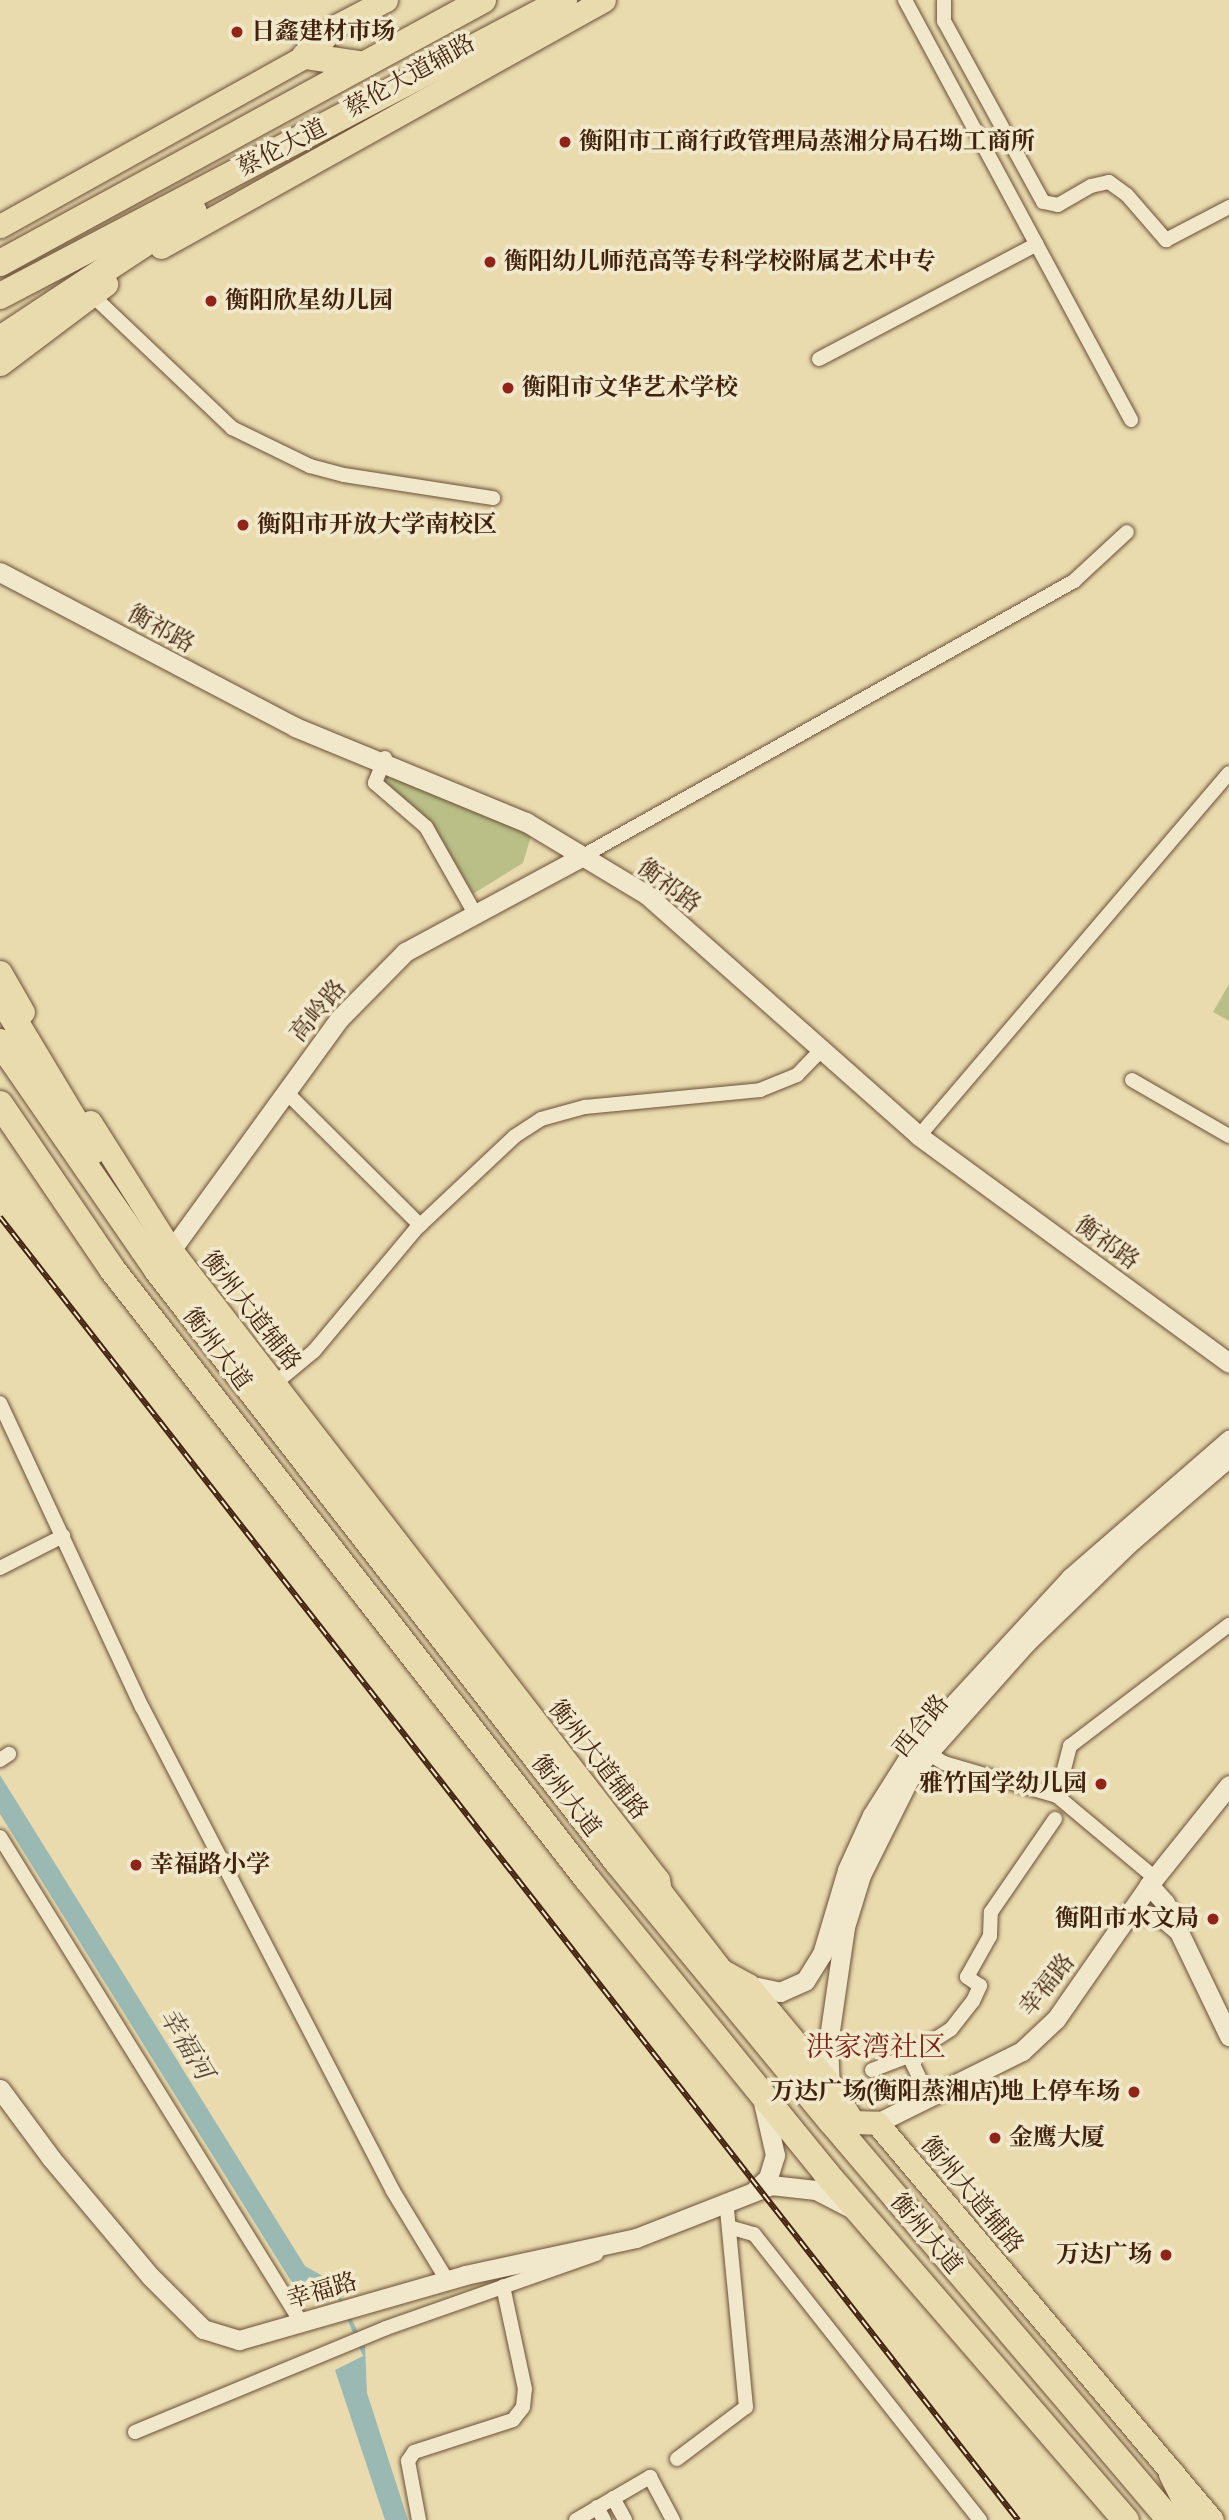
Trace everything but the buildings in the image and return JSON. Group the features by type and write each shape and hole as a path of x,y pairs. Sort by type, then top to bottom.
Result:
{"highway":[{"name":"蔡伦大道","path":"0,263 359,64 483,0"},
{"name":"蔡伦大道","path":"0,296 298,137 366,107 564,0"},
{"path":"305,56 359,64"},
{"path":"0,244 195,139 359,64"},
{"path":"0,350 84,291 366,107"},
{"path":"0,339 84,291"},
{"path":"0,996 121,1197 164,1260"},
{"name":"衡州大道","path":"0,1042 164,1260 374,1552 713,1969 854,2122 1170,2520"},
{"name":"衡州大道","path":"0,1104 111,1269 588,1880 860,2213 1126,2520"},
{"path":"1172,2474 1195,2520"}],"main road":[{"path":"0,226 305,56 338,25 386,0"},
{"name":"蔡伦大道辅路","path":"0,364 84,291 217,213 599,1"},
{"name":"衡州大道辅路","path":"0,972 164,1260 274,1384 658,1880 660,1891 713,1969 748,1985 829,2083 854,2122 894,2143 1212,2520"}],"street":[{"path":"905,0 1131,420"},
{"path":"944,0 944,21 1043,202 1058,205 1091,186 1108,182 1127,195 1166,240 1229,207"},
{"path":"819,359 1037,244"},
{"path":"84,291 232,428 310,466 344,475 493,498"},
{"path":"587,853 1073,581 1127,532"},
{"name":"衡祁路","path":"0,566 297,723 526,821 655,885 923,1131 1229,1350"},
{"name":"衡祁路","path":"0,572 295,727 384,761"},
{"path":"384,761 375,783 426,827 474,912"},
{"path":"923,1131 1229,773"},
{"name":"衡祁路","path":"587,853 647,895 822,1049 923,1131 1229,1363"},
{"name":"高岭路","path":"164,1260 339,1019 405,952 474,912 587,853"},
{"path":"274,1384 314,1351 419,1225 515,1136 541,1119 585,1107 760,1090 797,1075 822,1049"},
{"path":"1132,1080 1229,1136"},
{"path":"286,1091 419,1225"},
{"path":"0,1403 155,1732 393,2192 447,2280"},
{"path":"1221,1455 1229,1431"},
{"name":"西合路","path":"829,2083 828,2044 845,1927 884,1822 928,1753 1078,1590 1221,1455 1229,1440"},
{"name":"西合路","path":"748,1985 780,1992 805,1981 822,1954 847,1870 872,1815 917,1744 1070,1578 1221,1455"},
{"path":"0,1568 63,1536"},
{"path":"1057,1796 1070,1746 1229,1625"},
{"path":"928,1753 944,1763 1057,1796 1160,1884 1229,2023"},
{"name":"幸福路","path":"894,2143 900,2119 1027,2050 1061,2022 1229,1785"},
{"name":"幸福路","path":"854,2122 929,2098 1027,2050 1073,1997 1229,1794"},
{"path":"872,2070 909,2056 951,2029 973,2001 980,1986 967,1977 990,1936 991,1912 1055,1819"},
{"path":"0,1838 301,2322"},
{"path":"1160,1884 1165,1903 1229,2036"},
{"path":"1137,1913 1163,1918 1179,1933"},
{"path":"909,2056 929,2098"},
{"path":"756,2189 773,2167 775,2144 757,2088"},
{"name":"幸福路","path":"0,2089 59,2168 151,2277 202,2329 239,2340 447,2280 636,2238 756,2189 781,2184 806,2187 860,2213"},
{"path":"677,2459 746,2407 726,2201"},
{"path":"729,2227 754,2234 980,2520"},
{"path":"135,2432 386,2328 636,2238"},
{"path":"419,2520 408,2461 414,2452 494,2428 513,2420 523,2407 526,2389 503,2286"},
{"path":"576,2520 601,2514 613,2498 650,2477 673,2520"},
{"path":"613,2498 625,2520"}],"green space":[{"path":"389,769 531,836 523,863 473,894 433,825 384,783"},
{"path":"1229,984 1229,1021 1213,1012"}],"water":[{"path":"0,1775 305,2266 323,2276 341,2298 365,2346 367,2393 408,2520 385,2520 335,2370 363,2356 339,2300 305,2292 291,2281 0,1814"}],"railway":[{"path":"0,1217 1018,2520"}],"place":[{"name":"日鑫建材市场","path":"237,32"},
{"name":"衡阳市工商行政管理局蒸湘分局石坳工商所","path":"565,142"},
{"name":"衡阳幼儿师范高等专科学校附属艺术中专","path":"490,262"},
{"name":"衡阳欣星幼儿园","path":"211,301"},
{"name":"衡阳市文华艺术学校","path":"508,388"},
{"name":"衡阳市开放大学南校区","path":"243,525"},
{"name":"雅竹国学幼儿园","path":"1101,1784"},
{"name":"幸福路小学","path":"136,1865"},
{"name":"衡阳市水文局","path":"1213,1919"},
{"name":"万达广场(衡阳蒸湘店)地上停车场","path":"1134,2092"},
{"name":"金鹰大厦","path":"995,2138"},
{"name":"万达广场","path":"1166,2255"}],"district":[{"name":"洪家湾社区","path":"876,2047"}],"water label":[{"name":"幸福河","path":"186,2044"}]}
